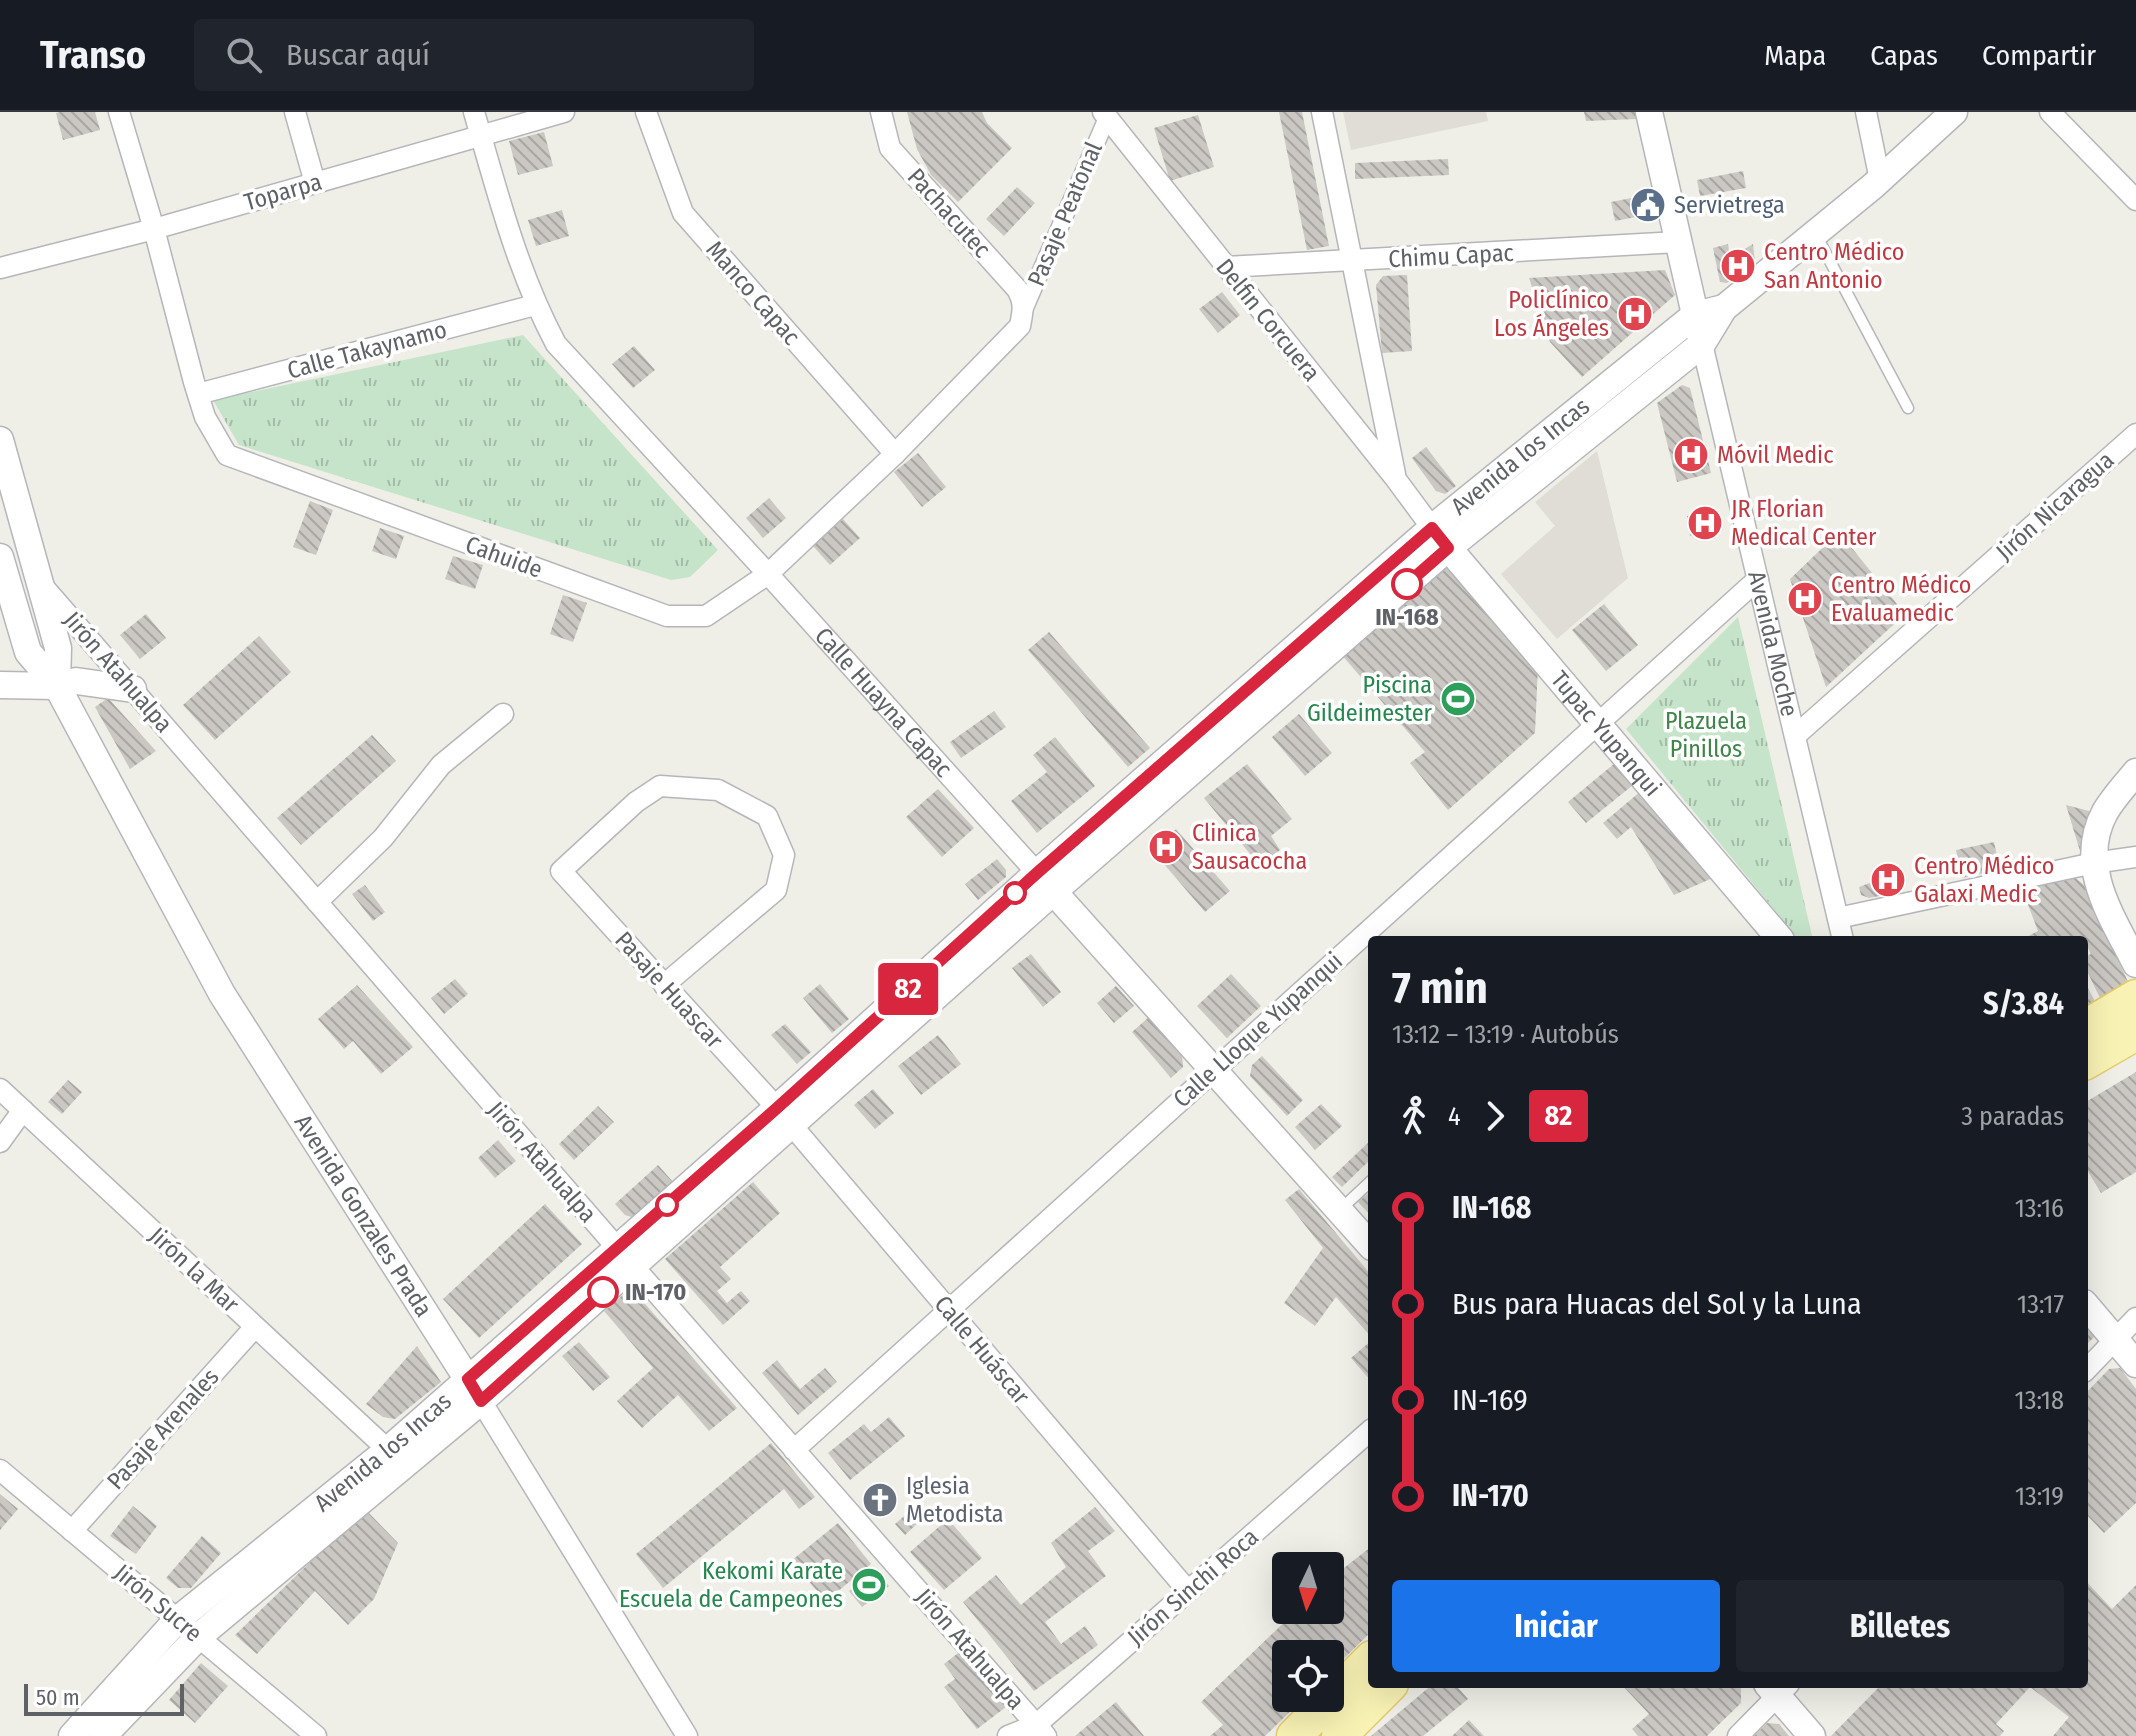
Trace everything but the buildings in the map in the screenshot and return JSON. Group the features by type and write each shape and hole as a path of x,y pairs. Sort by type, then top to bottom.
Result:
{"main road":[{"path":"2088,1026 2136,997"},
{"path":"2088,1061 2136,1033"},
{"path":"1294,1736 1368,1662"},
{"path":"1339,1736 1387,1688"}],"street":[{"name":"Cahuide","path":"119,112 205,417 227,455 667,616 706,616 768,574 895,454 1012,336 1020,326 1024,310"},
{"path":"295,112 315,183"},
{"name":"Calle Huayna Capac","path":"474,112 518,257 535,305 556,344 768,574 1368,1242"},
{"name":"Toparpa","path":"0,268 154,229 564,112"},
{"name":"Manco Capac","path":"646,112 683,213 895,454"},
{"name":"Pachacutec","path":"881,112 890,148 1017,289 1023,299 1024,310"},
{"path":"1322,112 1395,478"},
{"name":"Avenida Moche","path":"1649,112 1842,936"},
{"path":"1866,112 1880,180"},
{"name":"Avenida los Incas","path":"1440,538 1702,344 1724,308 1880,180 1954,112"},
{"path":"2050,112 2136,200"},
{"name":"Pasaje Peatonal","path":"1024,310 1105,115"},
{"name":"Delfin Corcuera","path":"1105,115 1440,538"},
{"name":"Chimu Capac","path":"1225,267 1678,242"},
{"name":"Calle Takaynamo","path":"198,394 535,305"},
{"name":"Avenida los Incas","path":"103,1736 188,1628 474,1390 1045,882 1695,315 1724,308"},
{"name":"Jirón Nicaragua","path":"1795,736 2136,434"},
{"name":"Avenida Gonzales Prada","path":"0,440 58,648 57,686"},
{"name":"Tupac Yupanqui","path":"1440,538 1778,936"},
{"name":"Avenida Gonzales Prada","path":"0,557 28,652 57,686 222,994 474,1390 687,1736"},
{"name":"Calle Lloque Yupanqui","path":"794,1450 1758,579"},
{"name":"Jirón Atahualpa","path":"42,585 625,1257 1041,1730"},
{"path":"0,685 57,686 76,681 133,689"},
{"path":"317,902 383,838 441,765 503,714"},
{"path":"2136,772 2105,811 2096,834 2094,863 2097,883 2136,964"},
{"name":"Pasaje Huascar","path":"664,985 776,890 784,855 767,816 718,790 660,786 636,802 561,871 664,985 784,1116"},
{"path":"1838,918 2094,863 2136,857"},
{"name":"Jirón la Mar","path":"0,1089 388,1450"},
{"path":"0,1142 23,1110"},
{"name":"Calle Huáscar","path":"784,1116 1188,1591"},
{"path":"2088,1308 2136,1364"},
{"path":"2088,1368 2136,1318"},
{"name":"Pasaje Arenales","path":"72,1531 255,1327"},
{"name":"Avenida los Incas","path":"72,1736 388,1450 474,1390"},
{"name":"Jirón Sinchi Roca","path":"1008,1736 1041,1730 1188,1591 1368,1433"},
{"name":"Jirón Sucre","path":"0,1470 316,1736"},
{"path":"1738,1736 1778,1688 1812,1736"}],"lane":[{"path":"1815,233 1908,408"},
{"path":"1340,1211 1368,1184"}],"shaded area":[{"path":"1343,112 1486,112 1488,121 1351,150"},
{"path":"1597,451 1628,578 1557,639 1501,574 1555,526 1535,502"}],"green space":[{"path":"523,335 718,550 690,577 671,580 239,445 213,400"},
{"name":"Plazuela Pinillos","path":"1738,617 1812,936 1796,936 1626,729"}],"bus line":[{"name":"82","path":"603,1292 481,1401 468,1379 777,1108 1037,873 1432,528 1448,548 1407,584"}],"place":[{"name":"Servietrega","path":"1648,205"},
{"name":"Centro Médico San Antonio","path":"1738,266"},
{"name":"Policlínico Los Ángeles","path":"1635,314"},
{"name":"Móvil Medic","path":"1691,455"},
{"name":"JR Florian Medical Center","path":"1705,523"},
{"name":"IN-168","path":"1407,584"},
{"name":"Centro Médico Evaluamedic","path":"1805,599"},
{"name":"Piscina Gildeimester","path":"1458,699"},
{"name":"Clinica Sausacocha","path":"1166,847"},
{"name":"Centro Médico Galaxi Medic","path":"1888,880"},
{"name":"IN-170","path":"603,1292"},
{"name":"Iglesia Metodista","path":"880,1500"},
{"name":"Kekomi Karate Escuela de Campeones","path":"869,1585"}]}
